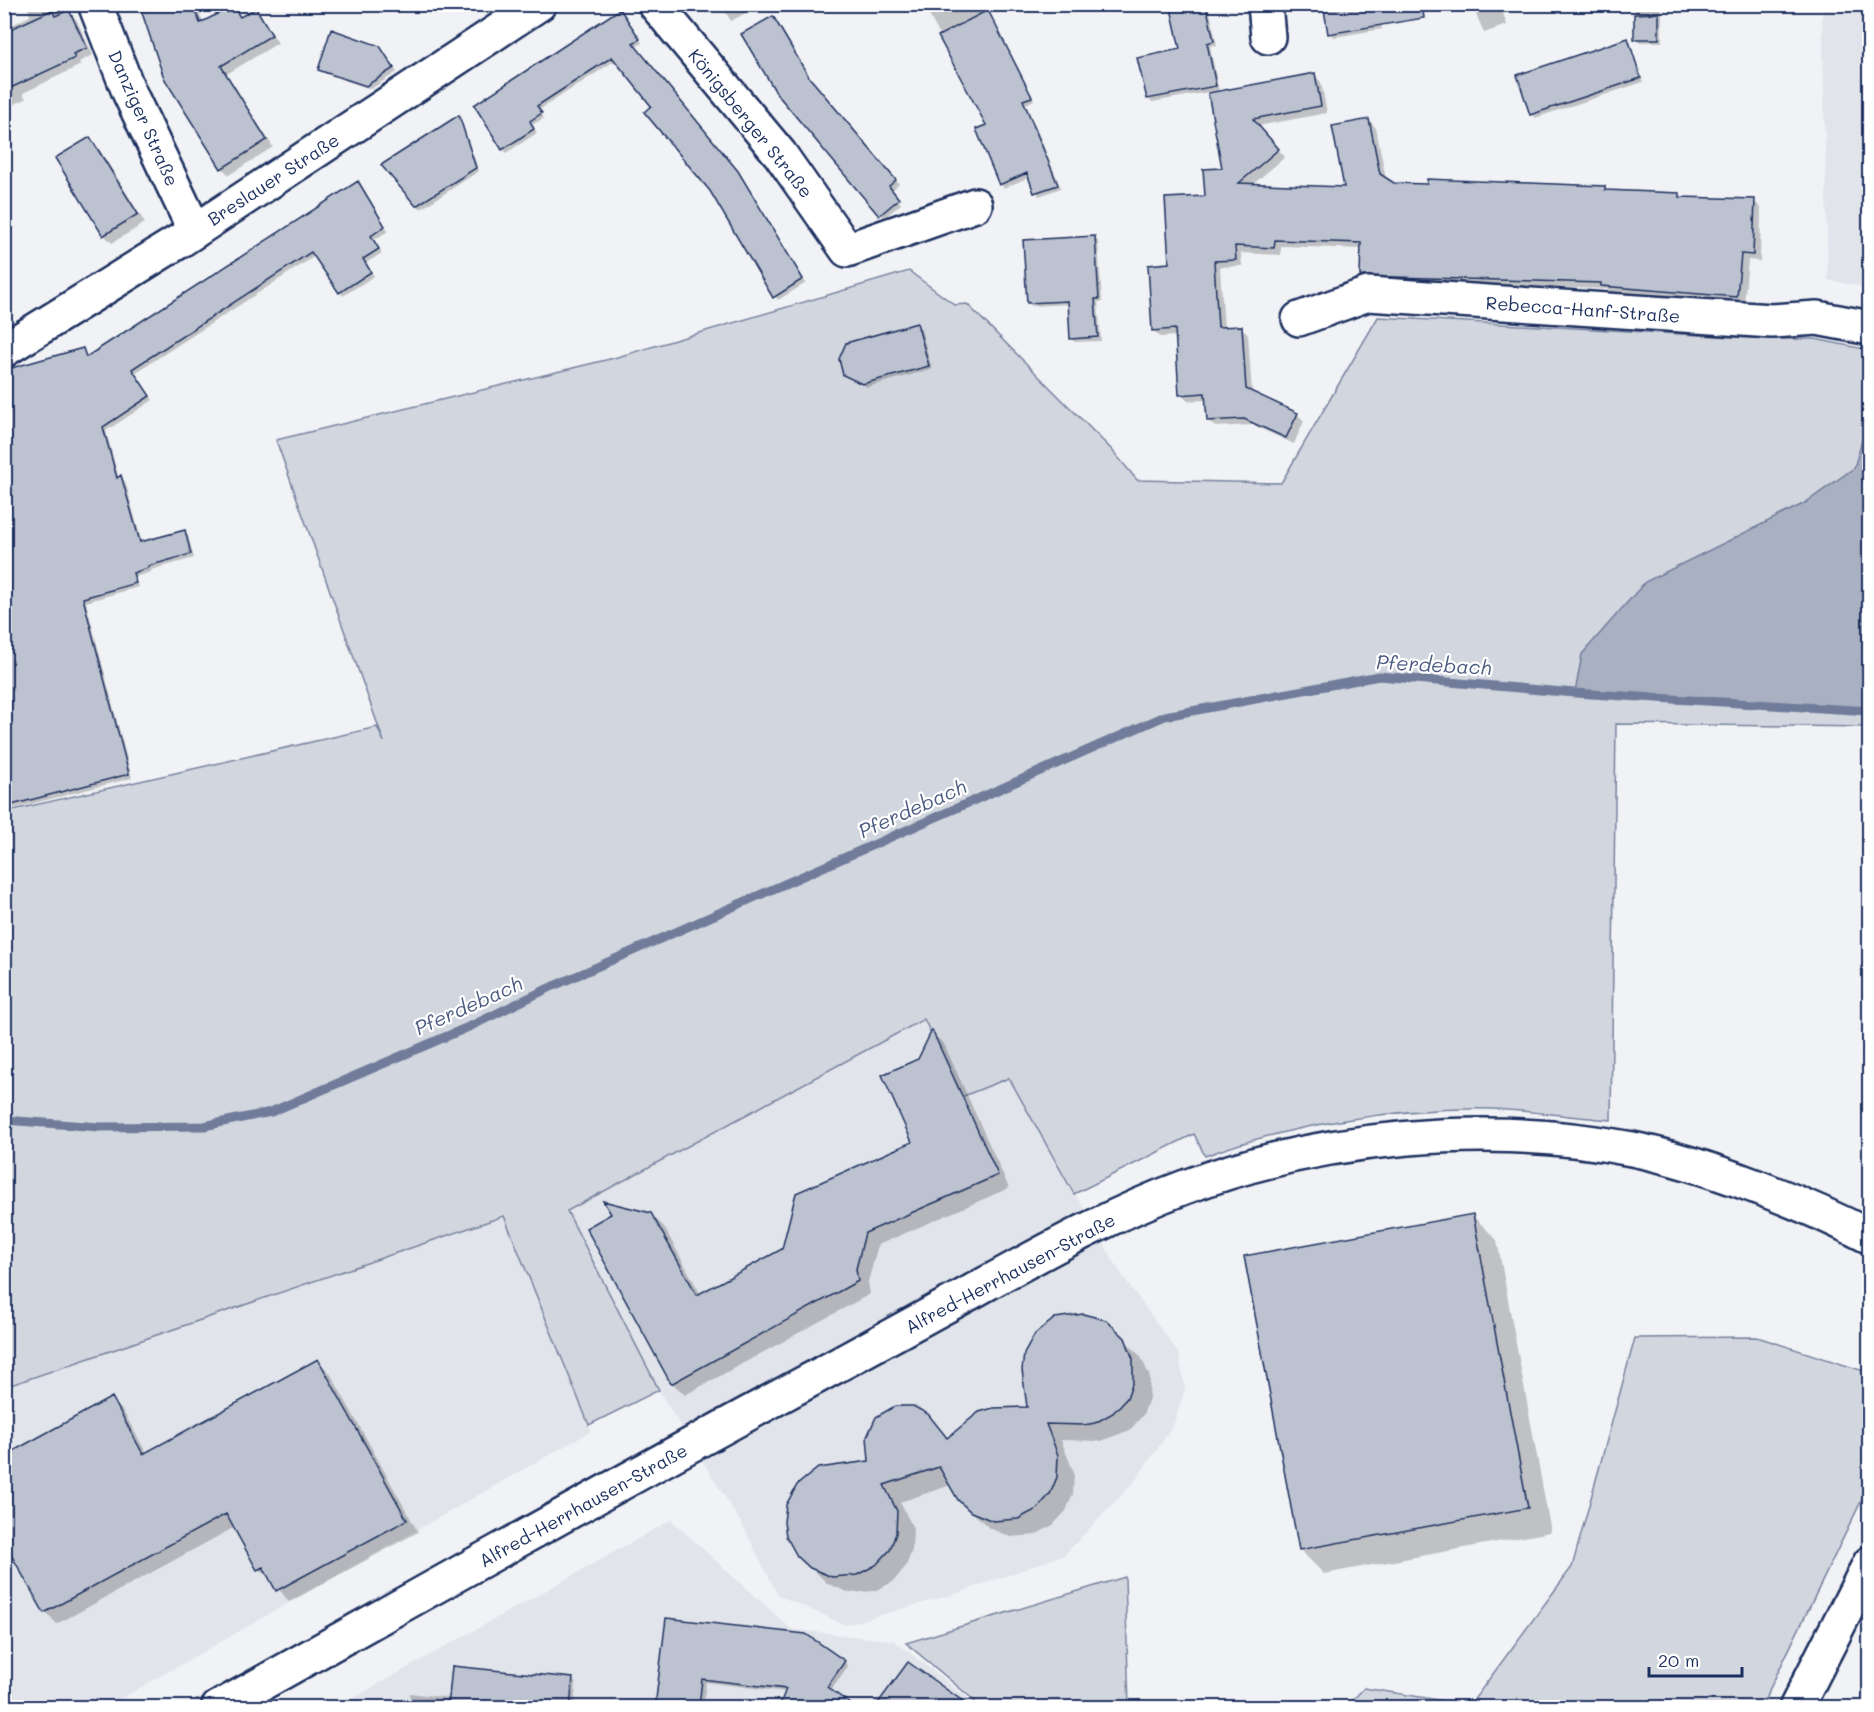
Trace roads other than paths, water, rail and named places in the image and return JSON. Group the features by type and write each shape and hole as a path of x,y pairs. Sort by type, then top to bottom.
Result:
{"street":[{"name":"Danziger Straße","path":"95,4 129,92 195,231"},
{"name":"Breslauer Straße","path":"4,350 195,231 539,4"},
{"name":"Königsberger Straße","path":"655,4 780,154 847,250 975,205"},
{"path":"1265,4 1268,37"},
{"name":"Rebecca-Hanf-Straße","path":"1299,319 1368,294 1772,321 1816,318 1869,328"},
{"name":"Alfred-Herrhausen-Straße","path":"219,1707 702,1438 1068,1238 1182,1188 1246,1166 1312,1151 1388,1140 1494,1136 1569,1140 1651,1154 1723,1176 1869,1238"},
{"path":"1796,1707 1869,1563"}],"water":[{"path":"1869,416 1869,711 1575,693 1582,654 1645,582 1805,503 1854,468"}],"waterway":[{"name":"Pferdebach","path":"4,1120 100,1127 204,1126 271,1112 473,1025 549,988 1165,716 1379,676 1575,693 1870,711"}]}
